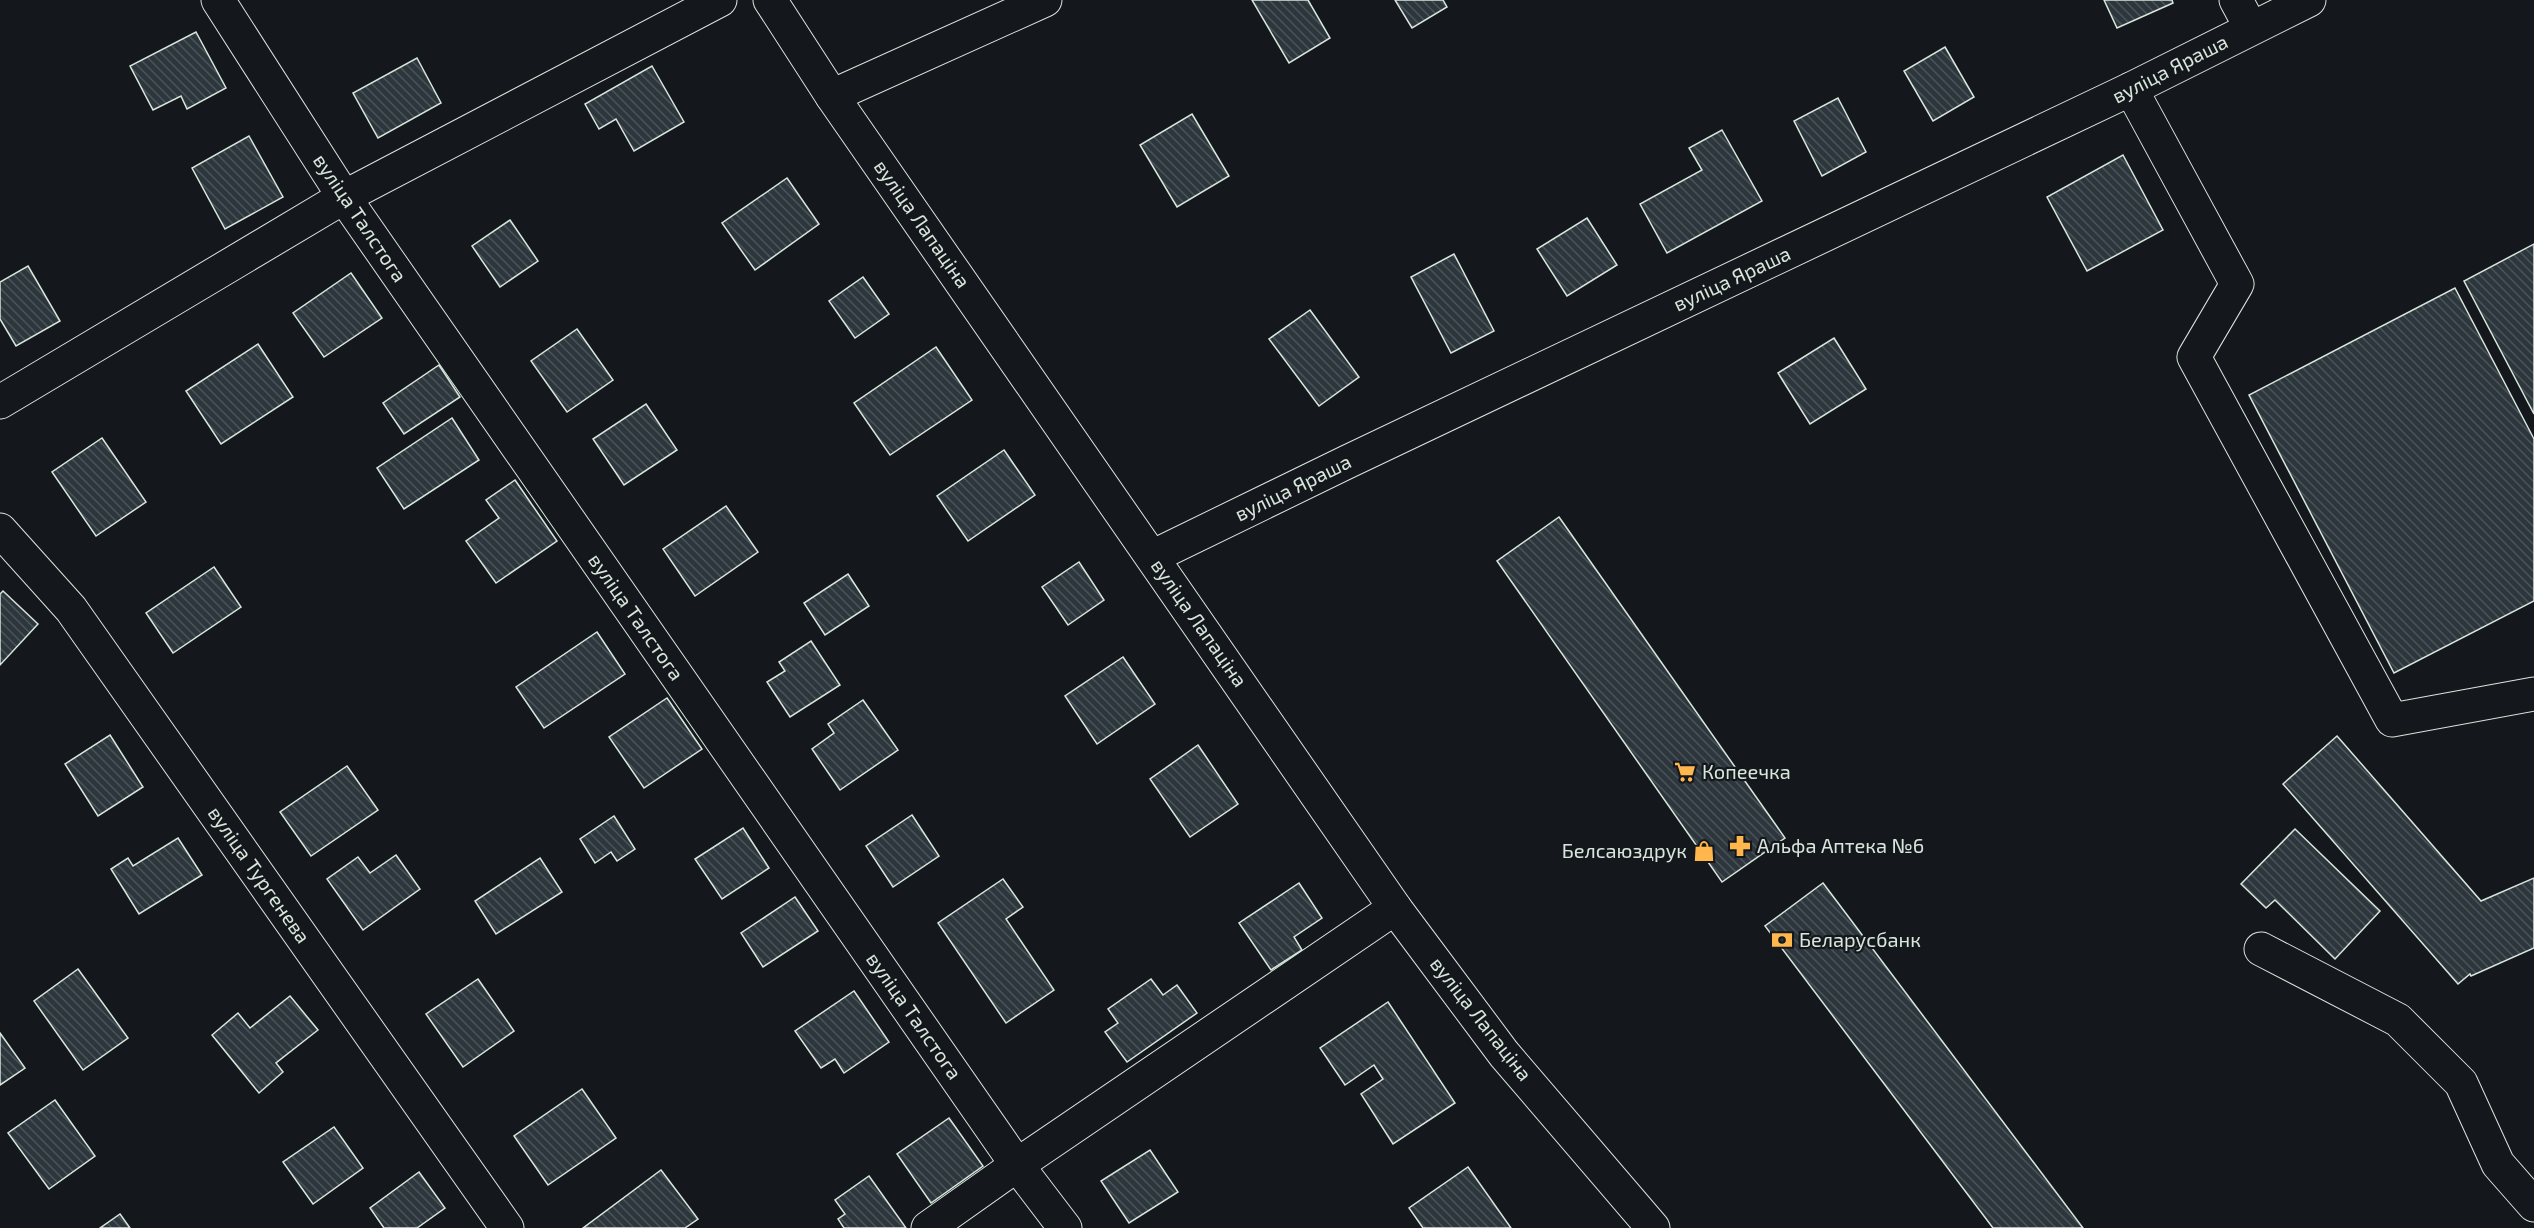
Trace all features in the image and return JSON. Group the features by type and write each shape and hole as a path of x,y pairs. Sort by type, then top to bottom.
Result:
{"street":[{"name":"вуліца Талстога","path":"218,0 344,197 1017,1165 1065,1228"},
{"path":"0,402 344,197 720,0"},
{"name":"вуліца Лапаціна","path":"770,0 832,96 1154,556 1395,908 1504,1054 1653,1228"},
{"path":"832,96 1045,0"},
{"name":"вуліца Яраша","path":"1154,556 2131,89 2243,14 2309,0"},
{"path":"2131,89 2237,284 2194,357 2392,720 2534,694"},
{"name":"вуліца Тургенева","path":"0,530 71,609 507,1228"},
{"path":"928,1228 1395,908"},
{"path":"2261,949 2398,1020 2461,1083 2498,1164 2534,1205"}],"building":[{"path":"1252,0 1308,0 1330,38 1289,63"},
{"path":"1395,0 1443,0 1447,7 1412,28"},
{"path":"2104,0 2172,0 2173,3 2117,28"},
{"path":"196,32 226,88 187,109 181,96 153,110 130,66"},
{"path":"1945,47 1974,97 1933,121 1904,71"},
{"path":"417,58 441,103 378,138 353,93"},
{"path":"652,66 684,122 634,151 616,119 599,129 585,104"},
{"path":"1838,98 1866,152 1822,176 1794,121"},
{"path":"1192,114 1229,176 1177,207 1140,145"},
{"path":"1722,130 1762,201 1667,253 1640,204 1702,170 1689,148"},
{"path":"249,136 283,197 225,229 192,168"},
{"path":"2123,155 2163,230 2087,271 2047,197"},
{"path":"787,178 819,224 755,270 722,223"},
{"path":"1587,218 1617,265 1567,296 1537,249"},
{"path":"510,220 538,261 500,287 472,246"},
{"path":"2534,244 2534,414 2464,281"},
{"path":"1454,254 1494,331 1451,353 1411,277"},
{"path":"28,266 60,321 16,346 0,319 0,282"},
{"path":"351,273 382,318 324,357 293,313"},
{"path":"863,277 889,314 855,338 829,301"},
{"path":"2455,288 2534,439 2534,601 2394,673 2249,395"},
{"path":"1310,310 1359,377 1319,406 1269,339"},
{"path":"577,329 613,380 567,412 531,361"},
{"path":"1834,338 1866,389 1810,424 1778,373"},
{"path":"258,344 293,397 221,444 186,391"},
{"path":"936,347 972,400 890,455 854,403"},
{"path":"439,365 460,397 404,434 383,403"},
{"path":"646,404 677,450 624,485 593,439"},
{"path":"452,418 479,460 404,509 377,468"},
{"path":"102,438 146,502 96,536 52,472"},
{"path":"1004,450 1035,495 968,541 937,496"},
{"path":"515,480 557,541 496,583 466,541 499,518 486,500"},
{"path":"726,506 758,552 695,596 663,549"},
{"path":"1559,517 1785,838 1722,882 1497,561"},
{"path":"1079,562 1104,600 1068,625 1042,587"},
{"path":"214,567 241,607 173,653 146,613"},
{"path":"848,574 869,606 825,635 804,603"},
{"path":"3,591 38,624 0,665 0,594"},
{"path":"597,632 625,674 544,728 516,687"},
{"path":"811,641 840,685 790,717 767,682 785,671 779,662"},
{"path":"1123,657 1155,704 1097,744 1065,696"},
{"path":"667,698 702,749 644,788 609,737"},
{"path":"863,700 898,750 840,790 812,749 834,733 828,724"},
{"path":"110,735 143,787 98,816 65,764"},
{"path":"2337,736 2481,901 2534,878 2534,948 2471,976 2470,974 2458,984 2283,784"},
{"path":"1198,745 1238,804 1190,837 1150,779"},
{"path":"347,766 378,810 311,856 280,812"},
{"path":"912,815 939,856 893,887 866,846"},
{"path":"614,816 635,849 617,861 611,852 595,863 580,839"},
{"path":"743,828 769,868 722,899 695,859"},
{"path":"2295,829 2380,911 2335,959 2275,900 2266,908 2241,884"},
{"path":"178,838 202,875 139,914 111,869 128,858 133,866"},
{"path":"396,855 420,889 363,930 327,879 358,857 370,873"},
{"path":"540,858 562,892 496,934 475,901"},
{"path":"1003,879 1023,907 1006,919 1054,990 1006,1023 938,923"},
{"path":"1299,883 1322,918 1294,937 1302,950 1271,970 1239,923"},
{"path":"1823,883 2083,1228 1993,1228 1765,926"},
{"path":"795,897 818,931 763,967 741,933"},
{"path":"78,969 128,1038 83,1070 34,1001"},
{"path":"478,979 514,1031 463,1067 426,1014"},
{"path":"1151,979 1163,995 1177,985 1197,1013 1127,1062 1105,1032 1118,1023 1108,1009"},
{"path":"854,991 889,1042 844,1073 835,1059 821,1068 795,1031"},
{"path":"290,996 318,1030 276,1063 283,1072 259,1093 212,1035 238,1013 250,1028"},
{"path":"1388,1002 1455,1103 1393,1144 1361,1094 1383,1079 1374,1065 1345,1085 1320,1048"},
{"path":"0,1033 25,1068 0,1085"},
{"path":"582,1089 616,1138 548,1185 514,1136"},
{"path":"55,1100 95,1156 49,1189 8,1133"},
{"path":"949,1118 983,1166 931,1203 897,1154"},
{"path":"334,1127 363,1168 313,1204 283,1162"},
{"path":"1150,1150 1178,1192 1129,1223 1101,1181"},
{"path":"1468,1167 1511,1228 1423,1228 1409,1208"},
{"path":"661,1170 698,1219 685,1228 583,1228"},
{"path":"419,1172 445,1208 417,1228 384,1228 370,1208"},
{"path":"869,1176 906,1228 844,1228 838,1219 845,1214 835,1200"},
{"path":"120,1214 130,1228 100,1228"}],"place":[{"name":"Копеечка","path":"1685,772"},
{"name":"Альфа Аптека №6","path":"1740,846"},
{"name":"Белсаюздрук","path":"1704,851"},
{"name":"Беларусбанк","path":"1782,940"}]}
